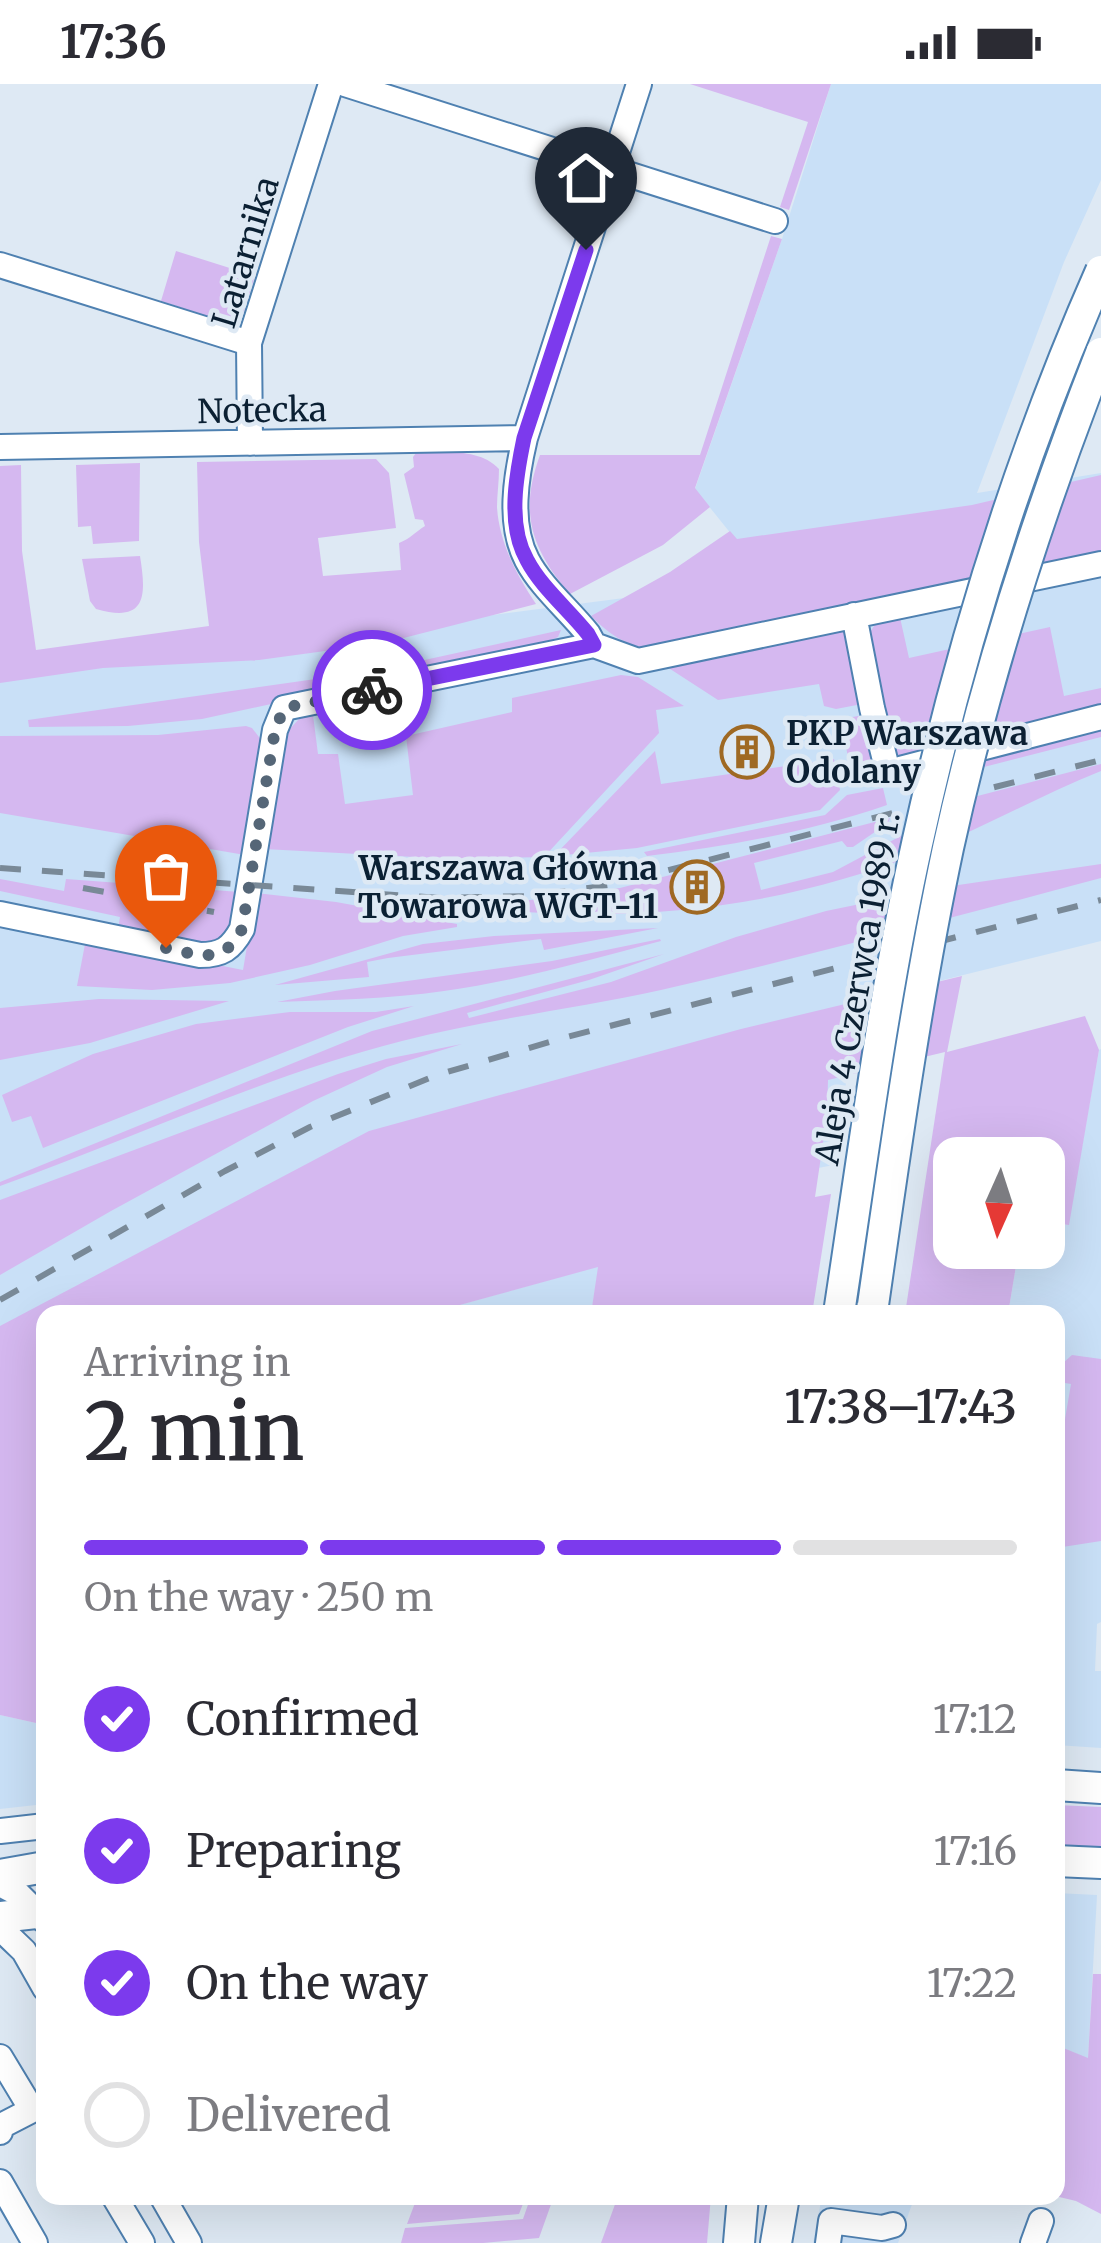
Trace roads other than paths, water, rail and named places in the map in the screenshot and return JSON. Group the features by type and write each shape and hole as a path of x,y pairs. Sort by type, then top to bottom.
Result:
{"main road":[{"name":"Aleja 4 Czerwca 1989 r.","path":"840,1305 889,988 916,845 946,723 1010,507 1101,271"},
{"name":"Aleja 4 Czerwca 1989 r.","path":"873,1305 925,963 968,766 1042,512 1101,353"},
{"path":"1065,1786 1101,1788"},
{"path":"1065,1861 1101,1863"},
{"path":"0,1875 36,1869"},
{"path":"0,1917 36,1910"},
{"path":"739,2243 742,2205"},
{"path":"776,2243 782,2205"}],"street":[{"name":"Latarnika","path":"250,443 249,343 331,84"},
{"path":"345,84 775,220"},
{"path":"594,645 526,560 519,540 516,488 524,438 639,84"},
{"path":"0,265 249,343"},
{"name":"Notecka","path":"0,447 524,438"},
{"path":"0,914 200,956 220,955 242,929 275,730 284,708 594,645 638,661 1101,564"},
{"path":"854,615 887,772 1101,717"},
{"path":"0,1831 36,1827"},
{"path":"0,1884 36,1905"},
{"path":"24,1951 25,1930 36,1917"},
{"path":"0,1928 24,1951 36,1972"},
{"path":"0,2057 36,2105"},
{"path":"1,2129 36,2111"},
{"path":"0,2182 35,2243"},
{"path":"119,2205 142,2243"},
{"path":"166,2205 181,2240"},
{"path":"828,2243 831,2221 886,2228 893,2224"}],"railway":[{"path":"0,868 440,898 530,896 610,885 1101,760"},
{"path":"83,888 214,912"},
{"path":"0,1300 310,1127 437,1075 563,1038 1101,900"}],"place":[{"name":"PKP Warszawa Odolany","path":"747,752"},
{"name":"Warszawa Główna Towarowa WGT-11","path":"697,887"}]}
